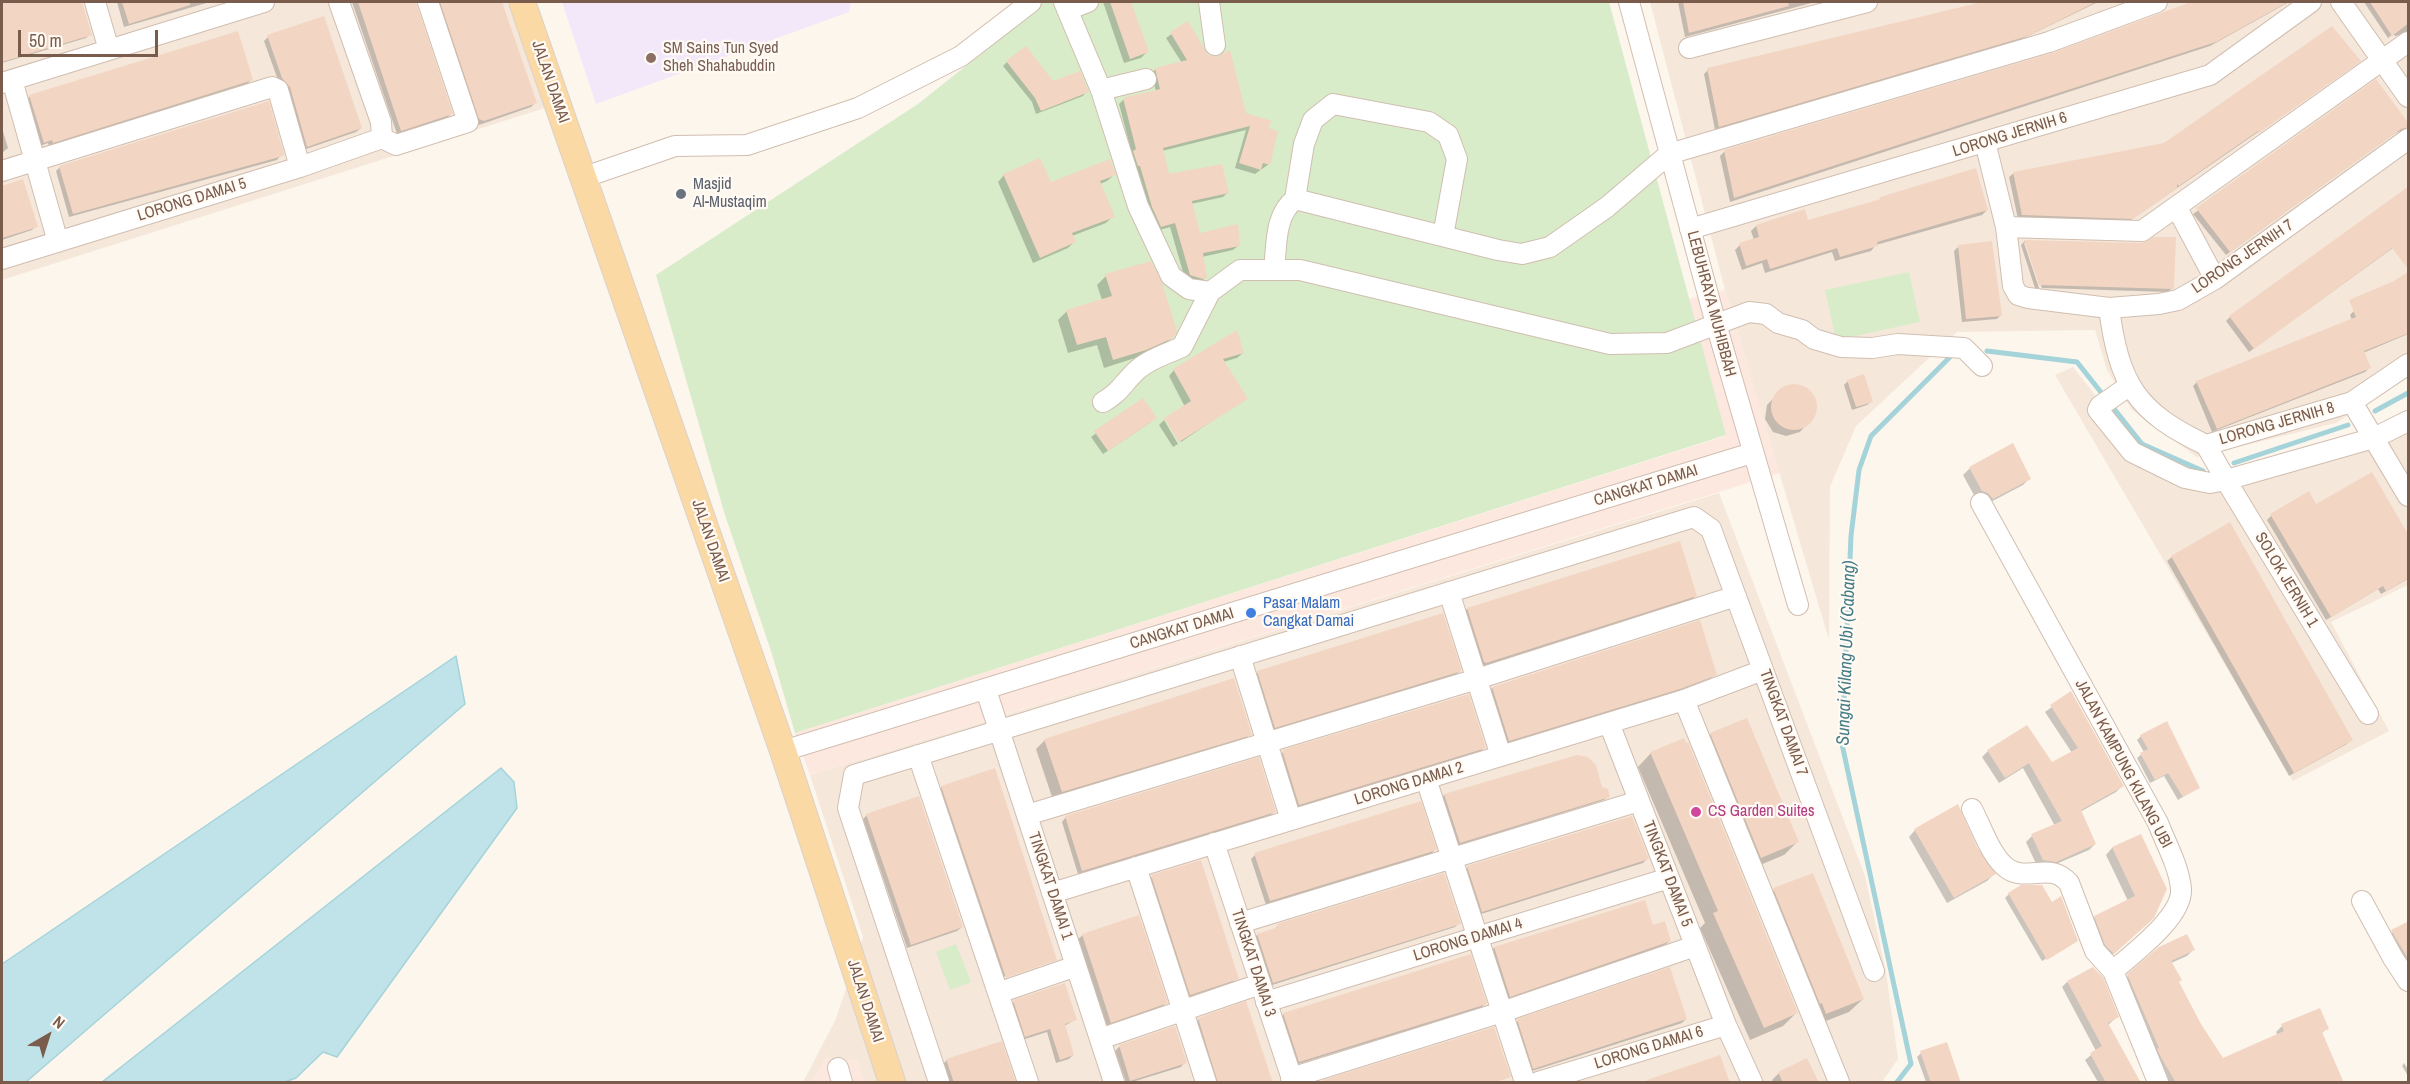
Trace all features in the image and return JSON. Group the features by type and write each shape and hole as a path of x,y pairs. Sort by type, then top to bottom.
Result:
{"main road":[{"name":"JALAN DAMAI","path":"522,2 783,751 892,1083"}],"street":[{"path":"95,2 109,50"},
{"path":"58,242 36,160 7,81 264,2"},
{"path":"339,2 381,122 382,138 396,145 468,122 428,2"},
{"path":"582,178 675,146 747,145 858,108 961,56 1031,2"},
{"path":"1088,2 1066,6 1101,90 1138,206 1170,276 1189,289 1210,292"},
{"path":"1209,2 1215,45"},
{"name":"LEBUHRAYA MUHIBBAH","path":"1629,2 1752,453 1798,606"},
{"path":"1689,48 1867,2"},
{"path":"1295,199 1522,254 1550,247 1607,207 1669,154 2049,42 2157,2"},
{"name":"LORONG JERNIH 6","path":"1690,228 2210,75 2311,2"},
{"path":"2341,2 2409,97"},
{"path":"1985,142 2006,226 2142,231 2409,42"},
{"path":"1101,90 1146,79"},
{"path":"2,171 272,87 278,90 300,167"},
{"path":"1274,270 1280,222 1287,206 1295,199 1304,144 1313,120 1334,104 1429,122 1448,135 1457,159 1443,236"},
{"name":"LORONG DAMAI 5","path":"2,259 300,167 382,138"},
{"name":"LORONG JERNIH 7","path":"2006,226 2013,286 2018,294 2028,298 2109,308 2178,300 2215,279 2409,139"},
{"path":"2177,208 2215,279"},
{"path":"1103,402 1117,394 1136,371 1158,357 1182,347 1210,292 1240,270 1300,270 1610,344 1667,343 1749,312 1766,314 1778,323 1802,330 1814,339 1841,347 1872,348 1898,344 1964,348 1982,366"},
{"name":"LORONG JERNIH 8","path":"2109,308 2114,343 2128,387 2149,410 2180,433 2206,445 2352,402 2409,364"},
{"path":"2128,387 2098,410 2132,452 2185,478 2210,483 2374,438 2409,422"},
{"path":"2352,402 2409,496"},
{"name":"SOLOK JERNIH 1","path":"2206,445 2368,714"},
{"name":"CANGKAT DAMAI","path":"783,751 1752,453"},
{"name":"JALAN KAMPUNG KILANG UBI","path":"1981,503 2158,823 2179,873 2182,893 2171,915 2113,971"},
{"name":"TINGKAT DAMAI 7","path":"1449,592 1694,517 1711,529 1874,971"},
{"path":"939,1083 848,808 854,775 1449,592 1501,756"},
{"path":"1027,815 1477,679 1736,596"},
{"path":"1240,656 1291,820"},
{"name":"LORONG DAMAI 2","path":"1052,892 1684,700 1763,670"},
{"name":"TINGKAT DAMAI 1","path":"986,690 1114,1083"},
{"path":"1684,700 1839,1083"},
{"name":"TINGKAT DAMAI 5","path":"1609,723 1695,946 1752,1083"},
{"path":"918,755 1028,1083"},
{"path":"1426,779 1525,1083"},
{"path":"1240,923 1639,801"},
{"path":"1972,809 1998,860 2007,868 2016,873 2061,874 2069,883 2095,951 2113,971 2158,1083"},
{"name":"TINGKAT DAMAI 3","path":"1214,843 1292,1080"},
{"path":"1137,867 1206,1083"},
{"name":"LORONG DAMAI 4","path":"1100,1039 1183,1010 1263,993 1478,937 1669,878"},
{"path":"2362,901 2392,958 2409,981"},
{"path":"1292,1080 1695,946"},
{"path":"998,993 1076,966"},
{"name":"LORONG DAMAI 6","path":"1538,1083 1726,1024"}],"shaded area":[{"path":"2,2 507,2 545,108 2,280"},
{"name":"SM Sains Tun Syed Sheh Shahabuddin","path":"562,2 851,2 849,12 596,104"},
{"path":"1650,2 2408,2 2408,376 2336,423 2197,457 2132,410 2107,370 2095,330 1957,332 1856,426 1830,487 1829,640 1725,290"},
{"name":"Pasar Malam Cangkat Damai","path":"1725,290 1780,473 810,775 795,733 1725,436 1689,299"},
{"path":"2073,367 2138,449 2212,478 2379,426 2408,410 2408,585 2331,622 2389,731 2293,781 2055,375"},
{"path":"1719,493 1865,876 1886,972 1898,1059 1882,1082 803,1082 836,1019 863,937 810,775"},
{"path":"826,1058 858,1061 865,1082 811,1082"}],"green space":[{"path":"1039,2 1609,2 1726,435 795,733 772,654 724,512 656,275 918,104 987,49"},
{"path":"1909,272 1920,322 1836,340 1825,290"},
{"path":"956,944 971,982 950,990 936,952"}],"water":[{"path":"456,656 465,704 26,1082 2,1082 2,964"},
{"path":"501,768 514,782 517,808 337,1057 323,1052 296,1078 285,1082 102,1082"}],"building":[{"path":"2,2 82,2 92,35 2,62"},
{"path":"122,2 190,2 190,5 129,24"},
{"path":"358,2 416,2 453,114 401,131"},
{"path":"440,2 502,2 537,103 484,121 479,119"},
{"path":"1110,2 1131,2 1149,52 1130,59"},
{"path":"1683,2 1788,2 1789,6 1689,33"},
{"path":"1982,2 2096,2 2028,36 1719,127 1707,68"},
{"path":"2191,2 2288,2 2216,42 1734,198 1724,150 2052,53"},
{"path":"2370,2 2409,2 2409,23 2392,36"},
{"path":"324,16 362,128 307,147 290,87 282,78 267,35"},
{"path":"1188,21 1208,55 1217,57 1230,50 1246,113 1272,121 1268,128 1278,131 1270,165 1263,163 1261,170 1239,163 1250,126 1163,148 1169,174 1222,164 1229,193 1192,201 1200,233 1238,224 1240,246 1203,253 1207,278 1203,279 1190,275 1175,223 1161,227 1152,207 1140,166 1138,166 1133,151 1136,149 1123,98 1160,89 1155,68 1187,60 1170,32"},
{"path":"2332,26 2361,61 2259,133 2258,131 2179,186 2177,184 2177,188 2133,219 2022,215 2013,172 2164,143"},
{"path":"238,31 253,80 53,143 52,140 44,143 29,95"},
{"path":"1026,46 1053,81 1080,71 1089,92 1041,111 1035,98 1006,61"},
{"path":"2376,79 2409,127 2401,129 2230,252 2196,208"},
{"path":"269,101 283,156 73,214 59,166"},
{"path":"1040,158 1051,182 1110,159 1116,175 1100,181 1115,217 1072,233 1076,242 1040,258 1003,174"},
{"path":"1976,168 1988,210 1877,242 1878,246 1840,257 1837,248 1770,269 1767,259 1746,266 1739,243 1759,237 1756,225 1805,209 1808,220"},
{"path":"23,179 38,227 2,238 2,186"},
{"path":"2409,186 2409,270 2392,248 2254,349 2229,316"},
{"path":"2154,237 2176,237 2174,289 2039,285 2024,240 2142,243"},
{"path":"1992,241 2002,316 1966,319 1958,245"},
{"path":"1151,261 1162,283 1177,331 1173,338 1146,350 1113,360 1106,337 1077,345 1066,310 1112,296 1105,274"},
{"path":"2409,271 2409,333 2364,351 2371,368 2217,429 2196,381 2356,317 2349,300 2394,281"},
{"path":"1237,330 1244,353 1223,359 1248,399 1179,442 1164,418 1191,401 1173,369"},
{"path":"1864,374 1873,402 1856,407 1847,380"},
{"path":"1794,384 1810,391 1817,407 1810,423 1794,430 1778,423 1771,407 1778,391"},
{"path":"1143,398 1157,418 1108,451 1094,431"},
{"path":"2013,443 2031,479 1993,499 1988,493 1982,491 1969,467"},
{"path":"2372,472 2409,536 2409,578 2386,591 2383,586 2331,617 2270,514 2309,491 2316,504"},
{"path":"2230,522 2353,740 2294,773 2171,556"},
{"path":"1680,541 1697,596 1484,662 1467,608"},
{"path":"1443,613 1462,671 1275,728 1257,671"},
{"path":"1700,620 1717,675 1680,689 1509,741 1492,687"},
{"path":"1234,678 1252,735 1062,792 1044,739"},
{"path":"2071,691 2124,786 2081,810 2096,844 2056,862 2043,860 2031,834 2062,821 2029,763 2005,778 1987,750 2027,725 2052,762 2078,748 2050,705"},
{"path":"1469,694 1486,748 1299,805 1282,750"},
{"path":"1747,718 1799,842 1761,858 1710,733"},
{"path":"2167,721 2200,788 2183,797 2168,773 2155,780 2140,753 2148,749 2140,735"},
{"path":"1684,738 1686,743 1688,742 1798,1013 1764,1028 1713,913 1718,911 1650,752"},
{"path":"1577,755 1588,757 1596,765 1602,787 1608,789 1610,797 1460,843 1444,794"},
{"path":"1259,757 1276,812 1082,871 1065,816"},
{"path":"995,768 1057,960 1006,978 941,786"},
{"path":"919,796 963,927 911,945 866,814"},
{"path":"1421,801 1437,850 1270,901 1254,853"},
{"path":"1958,804 1977,847 1996,874 1954,898 1914,829"},
{"path":"1632,816 1649,859 1482,912 1467,866"},
{"path":"2141,834 2167,889 2154,918 2114,954 2105,945 2094,916 2135,896 2112,847"},
{"path":"1201,860 1239,979 1190,995 1151,875"},
{"path":"1444,873 1461,924 1273,983 1257,934 1278,927 1277,924"},
{"path":"1813,873 1864,999 1826,1014 1773,888"},
{"path":"2021,885 2042,885 2052,902 2061,896 2078,941 2047,960 2008,893"},
{"path":"1645,900 1653,925 1665,921 1671,941 1510,997 1494,947"},
{"path":"1139,915 1168,1003 1111,1023 1082,934"},
{"path":"2409,921 2409,960 2391,930"},
{"path":"2187,934 2195,950 2171,961 2182,980 2179,982 2201,1024 2223,1058 2284,1031 2281,1024 2320,1008 2329,1029 2322,1032 2344,1083 2176,1083 2157,1049 2159,1048 2127,974 2159,947"},
{"path":"1471,954 1487,1004 1299,1062 1283,1013"},
{"path":"1670,967 1687,1019 1533,1069 1517,1019"},
{"path":"2093,967 2103,977 2119,1017 2108,1023 2141,1083 2106,1083 2090,1053 2102,1046 2067,981"},
{"path":"1065,983 1077,1020 1065,1024 1074,1055 1060,1060 1050,1029 1025,1037 1013,1000"},
{"path":"1246,1001 1273,1083 1218,1083 1198,1018"},
{"path":"1175,1026 1187,1063 1130,1081 1119,1045"},
{"path":"1494,1027 1511,1077 1493,1083 1324,1083 1323,1080"},
{"path":"1002,1041 1016,1083 954,1083 946,1059"},
{"path":"1947,1042 1961,1083 1931,1083 1920,1051"},
{"path":"1720,1055 1730,1083 1647,1083 1647,1080"},
{"path":"1807,1058 1819,1083 1783,1083 1778,1072"}],"waterway":[{"name":"Sungai Kilang Ubi (Cabang)","path":"1987,351 2077,362 2142,444 2203,471"},
{"name":"Sungai Kilang Ubi (Cabang)","path":"1897,1082 1911,1064 1842,744 1851,536 1859,470 1871,436 1951,356"},
{"name":"Sungai Kilang Ubi (Cabang)","path":"2375,411 2408,393"},
{"name":"Sungai Kilang Ubi (Cabang)","path":"2234,463 2348,425"}],"place":[{"name":"SM Sains Tun Syed Sheh Shahabuddin","path":"651,58"},
{"name":"Masjid Al-Mustaqim","path":"681,194"},
{"name":"Pasar Malam Cangkat Damai","path":"1251,613"},
{"name":"CS Garden Suites","path":"1696,812"}]}
